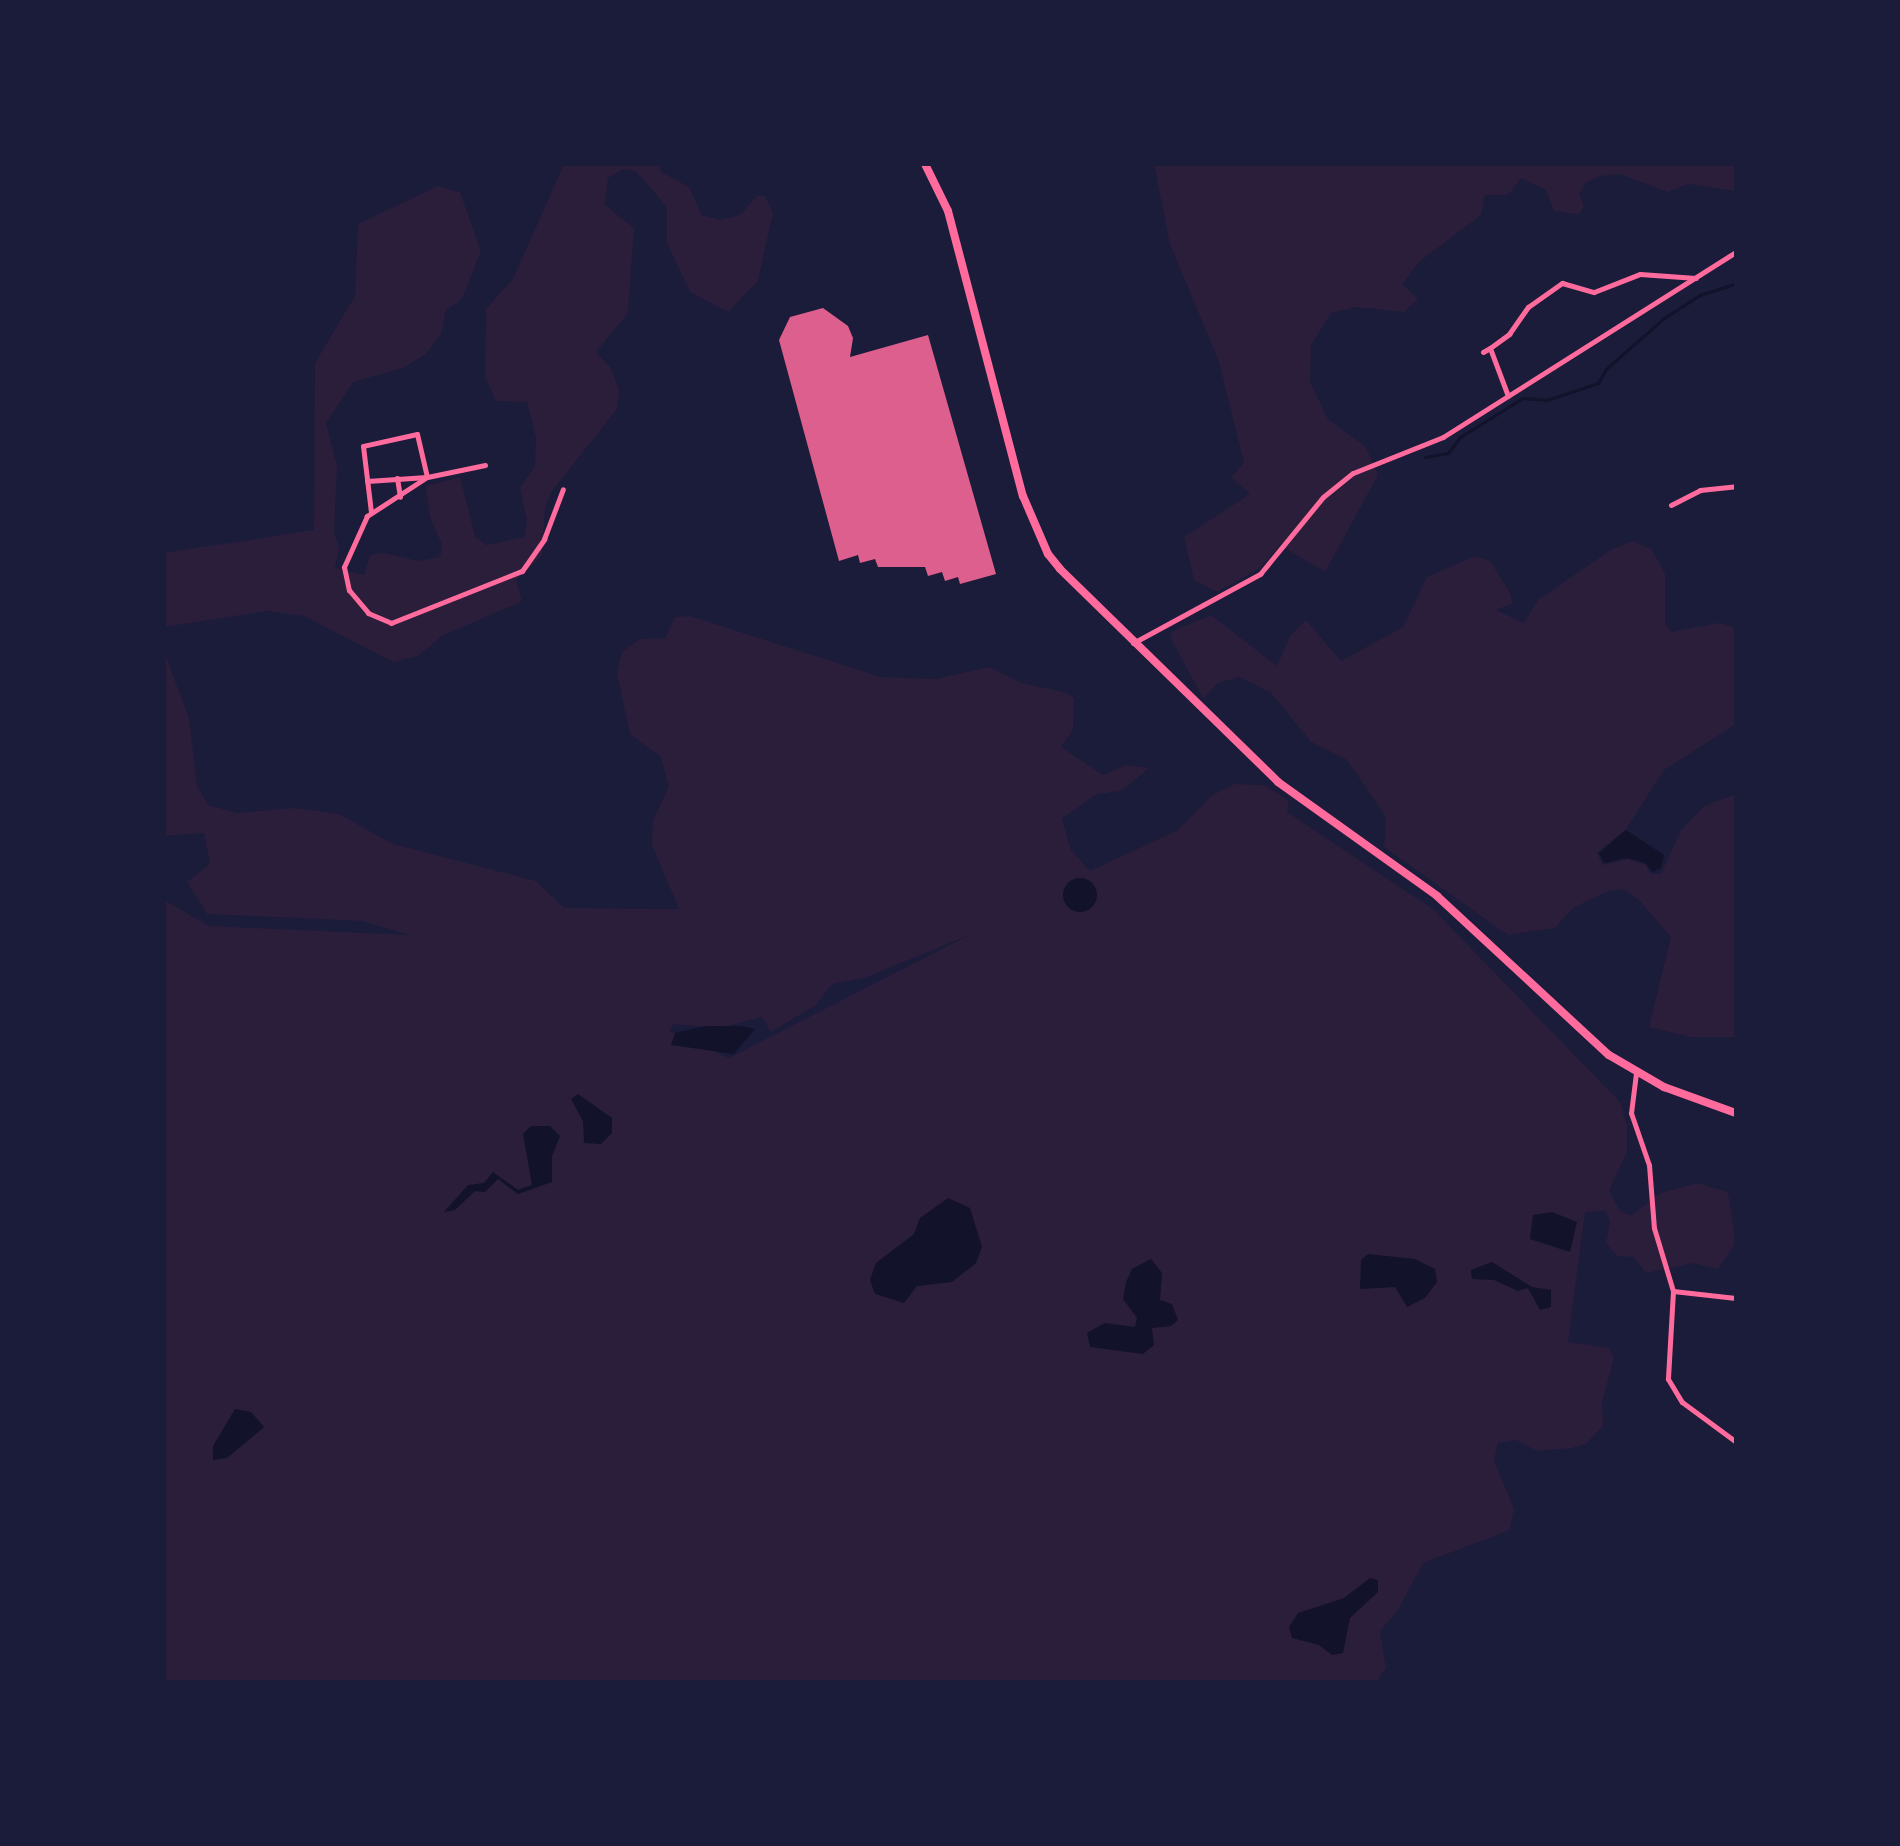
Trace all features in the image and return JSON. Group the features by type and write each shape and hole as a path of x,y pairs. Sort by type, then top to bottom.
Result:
{"main road":[{"path":"925,164 948,211 1036,530 1060,569 1133,643 1305,806 1437,896 1609,1055 1636,1073 1736,1113"}],"street":[{"path":"1133,643 1260,574 1323,497 1353,473 1443,437 1736,252"},
{"path":"1483,352 1509,334 1528,307 1562,283 1594,292 1640,274 1697,278"},
{"path":"1490,348 1508,396"},
{"path":"371,512 363,446 417,434 427,477"},
{"path":"367,481 427,477 485,465"},
{"path":"427,477 400,497 371,512 345,557 345,580 368,613 391,623 522,571 544,539 563,489"},
{"path":"397,478 400,497"},
{"path":"1671,505 1700,490 1736,486"},
{"path":"1636,1073 1631,1113 1649,1165 1654,1228 1673,1291 1666,1370 1672,1391 1736,1442"},
{"path":"1673,1291 1736,1298"}],"shaded area":[{"path":"564,164 659,164 661,172 689,187 702,215 720,220 740,215 757,196 765,196 773,213 758,281 728,312 690,292 667,243 667,208 652,189 635,171 623,169 608,178 605,205 634,228 628,313 596,352 611,368 619,390 617,409 552,491 545,507 542,556 516,580 522,601 442,636 418,656 393,662 304,616 267,611 164,627 164,553 314,530 315,363 355,296 358,224 438,186 460,192 481,251 462,299 446,310 441,334 426,354 403,368 353,382 326,423 337,466 334,532 339,548 335,568 364,575 370,555 384,553 418,561 440,557 442,545 430,517 426,486 460,477 475,536 486,545 524,537 527,521 520,488 535,466 536,438 527,402 496,401 485,377 486,309 513,279"},
{"path":"1154,164 1736,164 1736,191 1688,184 1668,192 1620,174 1601,176 1586,182 1579,194 1584,206 1579,214 1554,211 1546,190 1521,178 1508,195 1485,195 1481,215 1419,262 1402,284 1418,299 1404,312 1357,307 1331,313 1311,345 1310,382 1328,419 1366,447 1378,475 1325,572 1280,545 1260,568 1217,592 1194,580 1184,537 1250,494 1231,477 1244,463 1219,362 1170,244"},
{"path":"1633,541 1651,549 1665,573 1665,624 1672,632 1718,623 1736,627 1736,724 1664,770 1626,829 1597,853 1603,865 1628,859 1646,865 1651,874 1661,874 1681,830 1704,806 1736,794 1736,1037 1691,1037 1649,1027 1671,937 1638,899 1623,889 1608,891 1573,908 1555,928 1508,935 1384,847 1386,817 1347,760 1311,742 1271,693 1239,677 1218,683 1203,698 1171,639 1171,632 1211,615 1277,666 1290,636 1306,620 1341,661 1403,627 1427,577 1475,556 1490,561 1509,591 1513,603 1496,610 1524,623 1538,600 1612,549"},
{"path":"690,616 881,677 935,679 990,667 1022,683 1064,692 1074,698 1073,730 1061,747 1103,775 1126,765 1149,768 1123,790 1095,795 1062,819 1071,850 1090,871 1178,830 1211,796 1234,784 1264,785 1289,801 1287,812 1433,909 1620,1102 1627,1126 1627,1152 1609,1191 1620,1211 1631,1215 1661,1193 1697,1183 1728,1192 1736,1242 1718,1269 1693,1263 1646,1273 1634,1257 1617,1256 1606,1243 1610,1221 1605,1211 1585,1212 1568,1342 1609,1348 1614,1358 1602,1403 1603,1426 1586,1444 1572,1448 1537,1451 1516,1440 1498,1443 1494,1460 1514,1509 1510,1530 1423,1563 1397,1612 1380,1631 1386,1668 1377,1682 164,1682 164,900 209,926 409,935 363,921 207,914 187,882 210,864 204,833 164,836 164,651 189,718 197,786 208,805 237,813 294,808 339,814 393,844 536,881 564,908 679,909 652,845 653,820 669,787 661,757 630,734 617,673 622,652 640,639 665,638 675,617","holes":["969,935 729,1058 669,1031 674,1024 719,1028 762,1017 771,1032 816,1005 832,984 867,977"]},
{"path":"1626,830 1664,855 1661,868 1653,872 1645,863 1627,858 1604,863 1599,853"},
{"path":"1080,878 1092,883 1097,895 1092,907 1080,912 1068,907 1063,895 1068,883"},
{"path":"706,1026 755,1029 734,1054 671,1045 675,1033"},
{"path":"578,1094 612,1118 612,1133 601,1144 584,1143 583,1121 571,1099"},
{"path":"531,1126 550,1126 560,1136 552,1156 552,1182 518,1194 498,1179 485,1192 475,1191 455,1210 444,1212 468,1185 484,1183 493,1172 518,1190 532,1185 523,1134"},
{"path":"948,1198 970,1208 982,1247 976,1263 952,1282 917,1286 904,1303 875,1294 870,1280 876,1263 914,1234 920,1218"},
{"path":"1552,1212 1577,1222 1570,1252 1530,1239 1533,1215"},
{"path":"1368,1254 1415,1259 1435,1269 1437,1282 1425,1298 1407,1307 1395,1287 1360,1289 1361,1260"},
{"path":"1151,1259 1162,1273 1160,1300 1172,1304 1178,1320 1171,1326 1152,1328 1154,1345 1143,1354 1090,1347 1087,1333 1105,1323 1135,1327 1137,1318 1123,1299 1126,1282 1132,1269"},
{"path":"1492,1262 1532,1287 1551,1290 1551,1307 1540,1310 1528,1288 1518,1291 1494,1280 1472,1279 1471,1270"},
{"path":"235,1409 251,1412 264,1427 227,1458 213,1460 213,1446"},
{"path":"1370,1578 1378,1580 1378,1592 1350,1618 1343,1653 1332,1655 1319,1645 1292,1638 1289,1627 1298,1613 1344,1598"}],"building":[{"path":"823,308 848,326 853,338 850,357 928,335 996,574 960,584 958,577 945,581 942,572 928,576 925,567 878,567 875,559 860,563 858,555 839,561 779,340 790,317"}],"waterway":[{"path":"1425,457 1448,453 1460,437 1523,398 1547,400 1598,383 1606,369 1664,318 1700,295 1736,283"}]}
